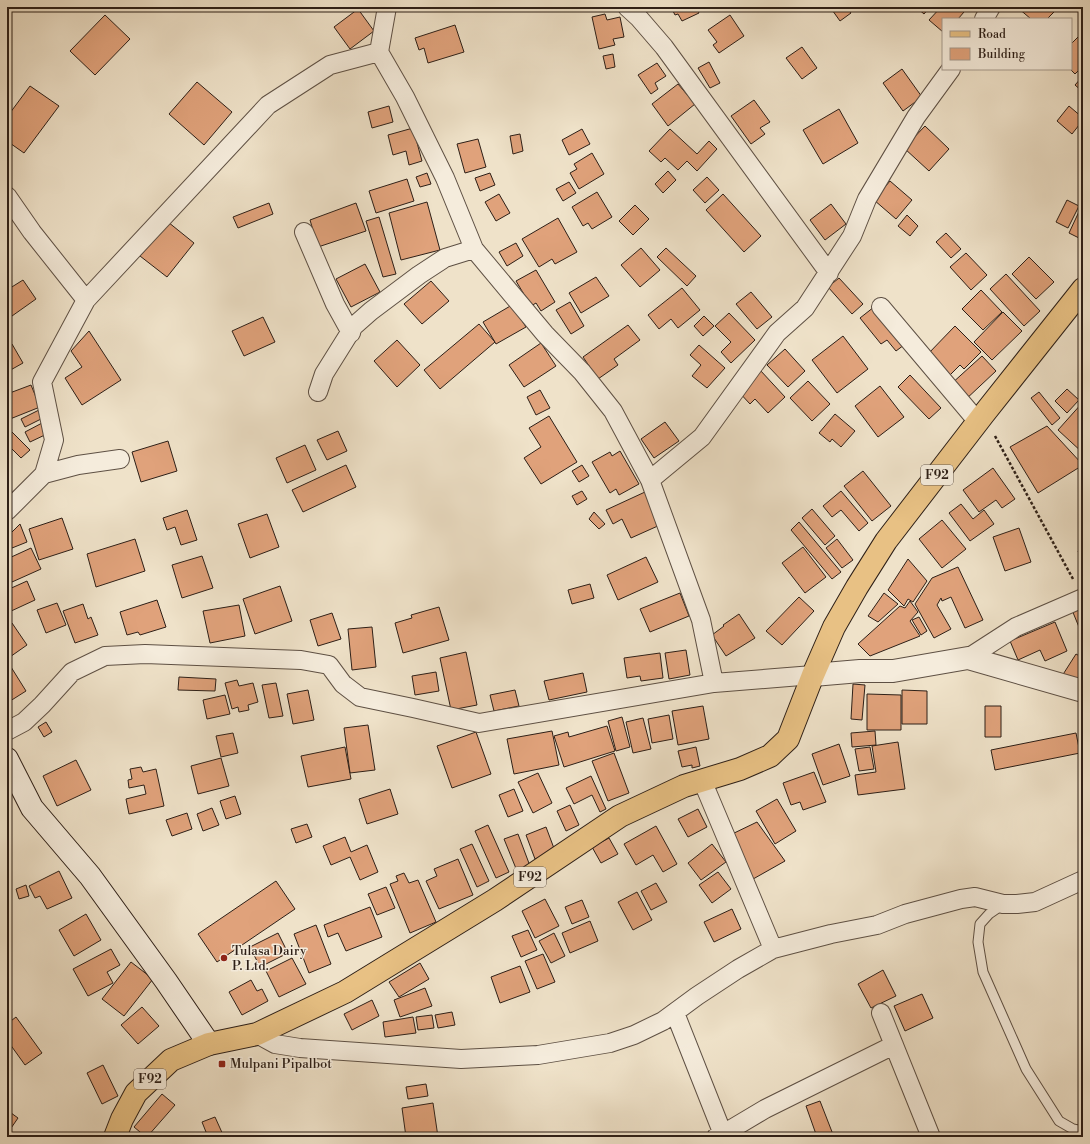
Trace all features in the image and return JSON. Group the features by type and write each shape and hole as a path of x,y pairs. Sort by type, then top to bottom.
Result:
{"main road":[{"name":"F92","path":"115,1137 122,1119 136,1093 170,1060 209,1044 257,1034 345,992 495,900 620,816 684,786 740,769 770,756 788,739 834,627 886,541 1083,289"},
{"path":"813,675 893,671 968,658 1083,692"},
{"path":"7,759 32,808 90,876 209,1044"}],"street":[{"path":"387,7 379,52 405,97 445,178 474,249 545,334 582,372 613,411 650,480 701,620 714,683"},
{"path":"627,7 664,47 828,273"},
{"path":"985,18 991,7"},
{"path":"44,474 54,440 42,382 86,300 268,105 330,65 379,52"},
{"path":"650,480 702,437 776,333 805,308 852,236 867,200 916,118 950,70"},
{"path":"7,196 32,232 86,300"},
{"path":"304,232 335,304 350,333"},
{"path":"318,392 324,374 354,326 371,311 419,275 446,258 474,249"},
{"path":"881,307 981,419"},
{"path":"7,511 44,474 78,464 120,459"},
{"path":"968,658 1016,627 1079,590"},
{"path":"7,731 24,722 42,705 72,672 105,656 145,654 301,660 329,665 343,684 360,697 479,723 714,683 813,675"},
{"path":"702,780 773,949"},
{"path":"257,1034 275,1044 300,1048 461,1059 538,1055 610,1043 634,1035 664,1021 710,988 773,949 831,934 877,925 905,914 962,898 975,897 1003,904 1035,902 1083,880"},
{"path":"674,1013 721,1136 765,1109 894,1045"},
{"path":"881,1013 931,1137"}],"lane":[{"path":"1003,904 989,914 980,924 978,942 983,972 1026,1069 1059,1121 1073,1129 1083,1131"}],"path":[{"path":"981,419 1079,590"}],"building":[{"path":"671,7 696,7 699,13 682,21 678,14 675,15"},
{"path":"830,7 850,7 848,9 851,13 840,21"},
{"path":"916,7 930,7 924,14"},
{"path":"941,7 958,7 964,12 959,18 942,18 942,31 929,20"},
{"path":"1059,7 1048,18 1030,18 1018,8"},
{"path":"358,9 374,31 350,49 334,27"},
{"path":"605,14 607,20 620,17 624,37 613,39 615,45 599,49 592,17"},
{"path":"105,15 130,39 95,75 70,51"},
{"path":"730,15 744,36 719,53 713,45 717,42 708,30"},
{"path":"455,25 464,52 428,63 424,48 419,50 415,38"},
{"path":"1083,32 1083,66 1075,74 1071,70 1072,43"},
{"path":"802,47 817,68 802,79 786,58"},
{"path":"613,54 615,67 606,69 603,56"},
{"path":"709,62 720,83 710,88 698,68"},
{"path":"657,63 666,76 655,83 658,89 651,94 638,75"},
{"path":"902,69 922,97 903,111 883,83"},
{"path":"1083,76 1083,92 1075,85"},
{"path":"197,82 232,112 204,145 169,114"},
{"path":"678,84 695,104 668,126 652,104"},
{"path":"30,86 59,106 24,153 7,141 7,117"},
{"path":"754,100 770,122 760,128 765,134 751,144 731,116"},
{"path":"389,106 393,122 372,128 368,112"},
{"path":"1069,106 1083,118 1072,134 1057,121"},
{"path":"839,109 858,143 823,164 803,130"},
{"path":"925,126 949,149 929,171 904,148"},
{"path":"413,128 422,161 409,165 406,151 393,155 388,135"},
{"path":"582,129 590,144 569,155 562,140"},
{"path":"670,129 697,154 709,141 717,149 697,171 687,161 678,170 665,158 661,162 649,151"},
{"path":"520,134 523,151 513,154 510,136"},
{"path":"478,139 486,167 465,173 457,144"},
{"path":"592,153 604,174 579,189 570,173 577,169 574,164"},
{"path":"668,171 676,180 663,193 655,184"},
{"path":"427,173 431,184 420,187 416,177"},
{"path":"490,173 495,185 480,191 475,178"},
{"path":"707,177 719,190 705,203 693,190"},
{"path":"407,179 414,201 376,213 369,191"},
{"path":"890,181 912,200 896,219 874,200"},
{"path":"569,182 576,193 563,201 556,189"},
{"path":"597,192 612,217 592,229 588,223 583,226 572,207"},
{"path":"499,194 510,213 496,221 485,202"},
{"path":"723,194 761,236 744,252 706,210"},
{"path":"1067,200 1079,206 1068,228 1056,222"},
{"path":"427,202 440,250 401,260 389,213"},
{"path":"269,203 273,214 238,228 233,217"},
{"path":"356,203 366,231 318,247 310,220"},
{"path":"1083,203 1083,240 1069,233"},
{"path":"831,204 846,224 825,240 810,220"},
{"path":"635,205 649,219 633,235 619,221"},
{"path":"907,215 918,226 910,236 898,226"},
{"path":"379,217 396,274 383,277 366,221"},
{"path":"558,218 577,252 555,264 552,259 539,267 522,239"},
{"path":"168,222 194,243 167,277 140,256"},
{"path":"946,233 961,249 951,258 936,242"},
{"path":"516,243 523,256 507,266 499,252"},
{"path":"641,248 660,270 640,287 621,265"},
{"path":"666,248 696,276 687,286 657,257"},
{"path":"966,253 987,275 971,290 950,267"},
{"path":"1029,257 1054,282 1036,299 1012,274"},
{"path":"365,264 380,292 351,307 336,279"},
{"path":"536,270 555,302 541,311 536,303 531,306 516,281"},
{"path":"1006,274 1040,311 1024,326 990,289"},
{"path":"596,277 609,296 581,313 569,293"},
{"path":"839,278 863,304 852,314 828,287"},
{"path":"23,280 36,299 12,316 7,308 7,290"},
{"path":"431,281 449,301 422,324 404,304"},
{"path":"682,288 700,310 678,328 671,319 659,329 648,315"},
{"path":"981,290 1002,312 983,330 962,309"},
{"path":"751,292 772,317 757,329 736,304"},
{"path":"570,302 584,326 571,334 556,310"},
{"path":"512,305 526,327 496,344 483,322"},
{"path":"874,307 904,345 896,351 887,340 881,344 860,318"},
{"path":"1003,312 1022,331 992,360 974,342"},
{"path":"729,313 755,340 731,363 721,352 731,342 715,326"},
{"path":"704,316 714,326 703,336 694,326"},
{"path":"263,317 275,342 244,356 232,331"},
{"path":"479,324 495,342 440,389 424,370"},
{"path":"628,325 640,340 614,359 618,365 598,379 583,357"},
{"path":"955,326 981,352 964,369 960,365 948,377 926,356"},
{"path":"89,331 121,380 82,405 65,378 82,367 71,351"},
{"path":"843,336 868,369 837,393 812,360"},
{"path":"397,340 420,365 397,387 374,361"},
{"path":"541,343 556,366 524,387 509,365"},
{"path":"12,344 23,363 7,372 7,346"},
{"path":"699,345 725,368 707,388 692,376 701,365 690,355"},
{"path":"785,349 805,371 788,387 767,365"},
{"path":"982,356 996,371 964,401 950,385"},
{"path":"760,370 785,397 768,413 755,399 750,404 738,391"},
{"path":"910,375 941,408 929,419 898,387"},
{"path":"808,381 830,404 812,421 790,398"},
{"path":"31,385 40,407 10,419 7,410 7,394"},
{"path":"880,386 904,417 878,437 855,406"},
{"path":"1067,389 1079,400 1067,413 1055,401"},
{"path":"540,390 550,408 536,415 527,397"},
{"path":"1039,392 1060,418 1052,425 1031,398"},
{"path":"1083,402 1083,453 1058,430"},
{"path":"39,410 43,418 25,427 21,419"},
{"path":"835,414 855,431 841,447 832,439 830,442 819,433"},
{"path":"549,416 577,462 541,484 524,458 541,447 529,428"},
{"path":"44,422 49,433 30,442 25,432"},
{"path":"665,422 679,441 654,458 641,439"},
{"path":"1047,426 1083,465 1038,493 1010,447"},
{"path":"7,427 30,450 21,458 7,444"},
{"path":"338,431 347,451 327,460 317,440"},
{"path":"168,441 177,471 141,482 132,452"},
{"path":"305,445 316,470 287,483 276,458"},
{"path":"620,451 639,484 619,495 616,489 610,493 592,462 610,452 612,456"},
{"path":"346,465 356,487 303,512 292,490"},
{"path":"582,465 589,476 579,482 572,471"},
{"path":"993,468 1015,499 1002,508 996,500 979,512 963,490"},
{"path":"863,471 891,506 872,521 844,486"},
{"path":"582,491 587,499 577,505 572,496"},
{"path":"841,491 868,523 859,531 841,510 832,517 823,506"},
{"path":"645,492 660,525 631,538 622,519 613,524 606,510"},
{"path":"961,504 973,519 984,510 994,524 970,541 949,513"},
{"path":"812,509 835,536 825,545 802,518"},
{"path":"187,510 197,540 181,545 175,527 167,530 163,518"},
{"path":"594,512 605,524 599,529 589,519"},
{"path":"267,514 279,547 250,558 238,524"},
{"path":"62,518 73,549 39,560 29,529"},
{"path":"942,520 966,549 942,568 919,539"},
{"path":"799,522 841,572 832,579 791,530"},
{"path":"20,524 27,542 7,550 7,537"},
{"path":"1019,528 1031,562 1005,571 993,537"},
{"path":"135,539 145,571 96,587 87,554"},
{"path":"837,539 853,560 842,568 826,548"},
{"path":"803,547 826,577 805,593 782,563"},
{"path":"31,548 41,569 12,582 7,570 7,559"},
{"path":"1083,549 1083,562 1078,551"},
{"path":"202,556 213,588 182,598 172,565"},
{"path":"646,557 658,582 618,600 607,575"},
{"path":"908,559 927,581 913,602 908,599 904,606 888,590"},
{"path":"958,567 983,620 965,628 951,597 942,601 941,598 937,605 951,629 934,638 915,604 932,578"},
{"path":"27,581 35,600 9,612 7,606 7,590"},
{"path":"590,584 594,598 572,604 568,590"},
{"path":"280,586 292,621 255,634 243,599"},
{"path":"680,593 689,616 650,632 640,609"},
{"path":"884,593 898,604 878,622 868,616"},
{"path":"799,597 814,611 782,645 766,631"},
{"path":"157,600 166,627 140,635 138,632 127,635 120,612"},
{"path":"910,601 918,612 910,621 920,636 870,656 858,644 900,606 905,608"},
{"path":"57,603 66,625 46,633 37,610"},
{"path":"83,604 88,619 91,617 98,635 75,643 63,611"},
{"path":"239,605 245,636 210,643 203,611"},
{"path":"1083,605 1083,631 1081,632 1072,610"},
{"path":"439,607 449,640 403,653 395,623 412,618 411,615"},
{"path":"332,613 341,639 318,646 310,620"},
{"path":"739,614 755,638 726,656 712,635"},
{"path":"919,617 927,631 921,635 912,620"},
{"path":"1055,622 1067,651 1045,661 1040,650 1018,660 1010,641"},
{"path":"12,623 27,645 7,659 7,626"},
{"path":"372,627 376,667 352,670 348,629"},
{"path":"686,650 690,675 669,679 665,653"},
{"path":"466,652 477,705 451,710 440,658"},
{"path":"660,653 663,678 641,681 640,676 627,678 624,658"},
{"path":"1076,654 1083,658 1083,686 1062,676"},
{"path":"11,667 26,691 7,703 7,670"},
{"path":"436,672 439,691 415,695 412,676"},
{"path":"583,673 587,692 549,700 544,681"},
{"path":"179,677 216,679 215,691 178,690"},
{"path":"237,680 239,686 253,683 258,702 248,705 249,710 239,712 238,707 232,709 225,683"},
{"path":"276,683 283,716 269,718 262,685"},
{"path":"853,684 865,685 862,720 851,719"},
{"path":"308,690 314,720 293,724 287,694"},
{"path":"515,690 519,706 494,711 490,695"},
{"path":"902,690 927,691 927,724 902,724"},
{"path":"867,694 901,695 901,730 867,730"},
{"path":"225,695 230,714 207,719 203,700"},
{"path":"703,706 709,739 678,745 672,711"},
{"path":"985,706 1001,706 1001,737 985,737"},
{"path":"669,715 673,739 652,743 648,719"},
{"path":"622,717 630,747 616,751 608,721"},
{"path":"643,718 651,749 633,753 626,722"},
{"path":"46,722 52,732 44,737 38,727"},
{"path":"368,725 375,770 350,773 344,728"},
{"path":"607,726 615,751 564,767 554,736 568,732 569,737"},
{"path":"552,731 559,765 514,774 507,739"},
{"path":"875,731 876,745 852,747 851,733"},
{"path":"476,732 491,774 452,788 437,746"},
{"path":"233,733 238,753 221,757 216,736"},
{"path":"1076,733 1080,753 995,770 991,750"},
{"path":"898,742 905,789 858,795 855,775 876,772 872,746"},
{"path":"839,744 850,776 823,785 812,754"},
{"path":"345,747 351,779 308,787 301,756"},
{"path":"696,747 700,766 692,768 692,765 682,767 678,751"},
{"path":"870,747 874,769 859,771 855,749"},
{"path":"614,753 629,793 608,801 592,761"},
{"path":"221,758 229,786 198,794 191,766"},
{"path":"76,760 91,790 57,806 43,776"},
{"path":"141,767 143,772 156,769 164,806 129,814 126,799 146,794 144,785 129,788 128,780 132,779 130,769"},
{"path":"814,772 826,802 803,810 800,802 791,805 783,783"},
{"path":"538,773 552,803 533,813 518,782"},
{"path":"591,776 606,809 600,812 592,795 574,804 566,788"},
{"path":"390,789 398,814 367,824 359,799"},
{"path":"514,789 523,811 508,817 499,795"},
{"path":"235,796 241,814 226,819 220,801"},
{"path":"777,799 796,831 775,844 756,811"},
{"path":"570,805 579,825 566,831 557,811"},
{"path":"212,808 219,825 203,831 197,814"},
{"path":"698,809 707,827 688,837 678,819"},
{"path":"187,813 192,829 172,836 166,820"},
{"path":"757,822 785,861 746,883 728,836"},
{"path":"307,824 312,837 296,843 291,829"},
{"path":"488,825 509,872 496,878 475,831"},
{"path":"656,826 677,864 663,872 653,855 636,865 624,844"},
{"path":"546,827 555,851 535,859 526,835"},
{"path":"518,834 530,866 517,871 504,839"},
{"path":"345,837 351,852 367,845 378,872 360,880 350,857 331,865 323,846"},
{"path":"609,838 618,854 601,863 592,847"},
{"path":"472,844 489,881 477,887 460,849"},
{"path":"712,844 726,862 701,880 688,863"},
{"path":"458,859 473,895 439,909 426,881 437,876 434,869"},
{"path":"59,871 72,898 47,909 40,896 35,898 29,886"},
{"path":"718,872 731,889 712,903 699,885"},
{"path":"404,873 409,883 418,880 436,922 410,933 390,884 398,881 396,876"},
{"path":"276,881 295,909 217,962 198,934"},
{"path":"656,883 667,902 651,910 641,891"},
{"path":"26,885 29,896 19,899 16,889"},
{"path":"386,887 395,908 377,915 368,894"},
{"path":"637,892 652,920 633,930 618,902"},
{"path":"545,899 559,926 535,938 522,911"},
{"path":"582,900 589,917 572,924 565,907"},
{"path":"370,907 382,937 346,951 338,933 328,937 324,925"},
{"path":"732,909 741,929 714,942 704,922"},
{"path":"86,914 101,940 74,956 59,930"},
{"path":"590,921 598,941 570,953 562,933"},
{"path":"316,925 331,964 309,973 294,934"},
{"path":"528,930 537,950 521,957 512,936"},
{"path":"278,933 288,953 260,967 250,947"},
{"path":"554,933 565,956 551,963 539,941"},
{"path":"111,949 120,965 107,972 113,983 88,996 73,969"},
{"path":"543,954 555,982 537,989 525,961"},
{"path":"292,958 306,984 279,997 266,971"},
{"path":"131,962 153,979 124,1016 102,999"},
{"path":"420,963 429,979 399,997 389,982"},
{"path":"520,966 530,992 500,1003 491,977"},
{"path":"883,970 896,996 871,1008 858,984"},
{"path":"251,980 257,991 262,989 268,1001 242,1015 229,992"},
{"path":"425,988 432,1006 400,1017 394,1000"},
{"path":"922,994 933,1018 905,1031 894,1006"},
{"path":"372,1000 379,1016 352,1030 344,1014"},
{"path":"142,1007 159,1026 138,1044 121,1025"},
{"path":"452,1012 455,1025 438,1028 435,1015"},
{"path":"432,1015 434,1028 418,1030 416,1017"},
{"path":"16,1017 42,1053 25,1065 7,1040 7,1024"},
{"path":"413,1017 416,1033 385,1037 383,1022"},
{"path":"103,1065 118,1096 102,1104 87,1073"},
{"path":"426,1084 428,1096 408,1099 406,1087"},
{"path":"162,1094 175,1105 146,1137 134,1127"},
{"path":"820,1101 834,1137 817,1137 806,1106"},
{"path":"433,1103 438,1137 406,1137 402,1108"},
{"path":"7,1110 18,1118 7,1134"},
{"path":"215,1117 224,1137 208,1137 202,1122"}],"place":[{"name":"Tulasa Dairy P. Ltd.","path":"224,958"},
{"name":"Mulpani Pipalbot","path":"222,1064"}]}
